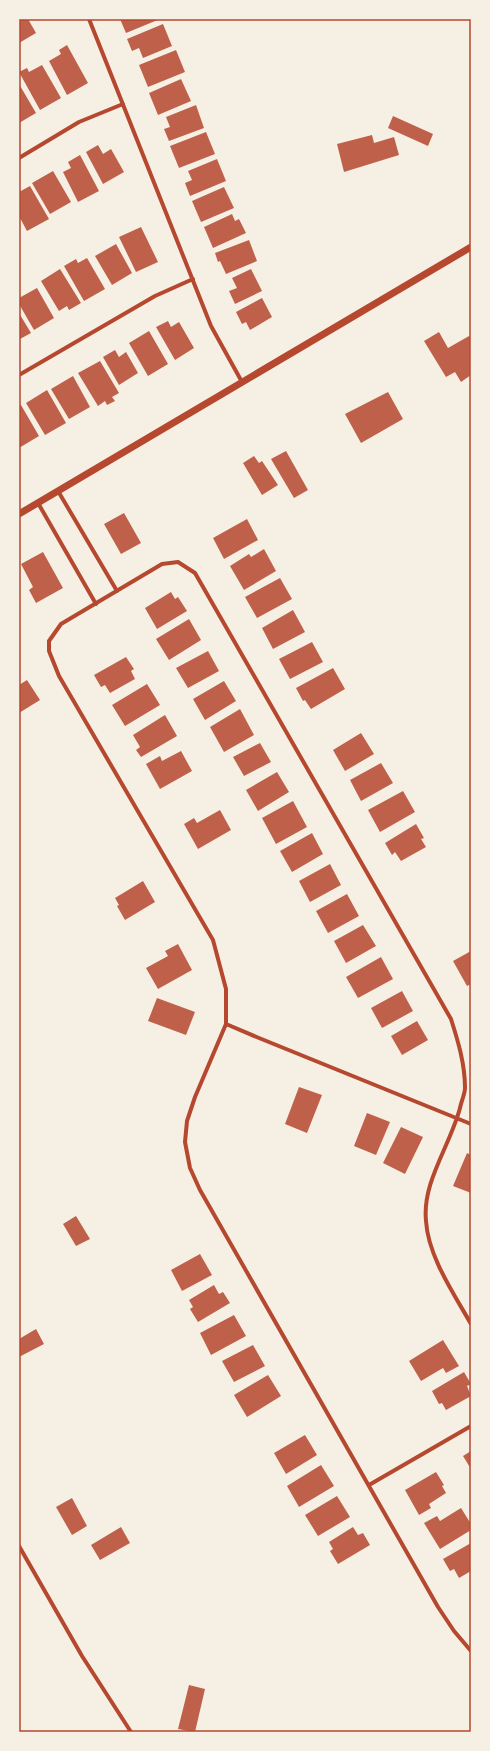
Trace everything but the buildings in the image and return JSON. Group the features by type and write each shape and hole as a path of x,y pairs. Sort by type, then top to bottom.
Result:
{"street":[{"path":"89,19 211,326 242,382"},
{"path":"19,158 79,122 123,104"},
{"path":"19,514 471,247"},
{"path":"19,375 155,296 193,279"},
{"path":"58,491 117,591"},
{"path":"38,503 96,604"},
{"path":"471,1324 438,1263 432,1248 426,1222 426,1195 457,1118 465,1089 461,1049 451,1019 195,573 178,562 162,564 61,624 49,641 49,651 59,676 213,940 226,989 226,1024 195,1097 187,1122 184,1142 190,1168 204,1197 438,1607 454,1631 471,1650"},
{"path":"226,1024 471,1124"},
{"path":"369,1485 471,1426"},
{"path":"19,1546 82,1656 131,1732"}]}
